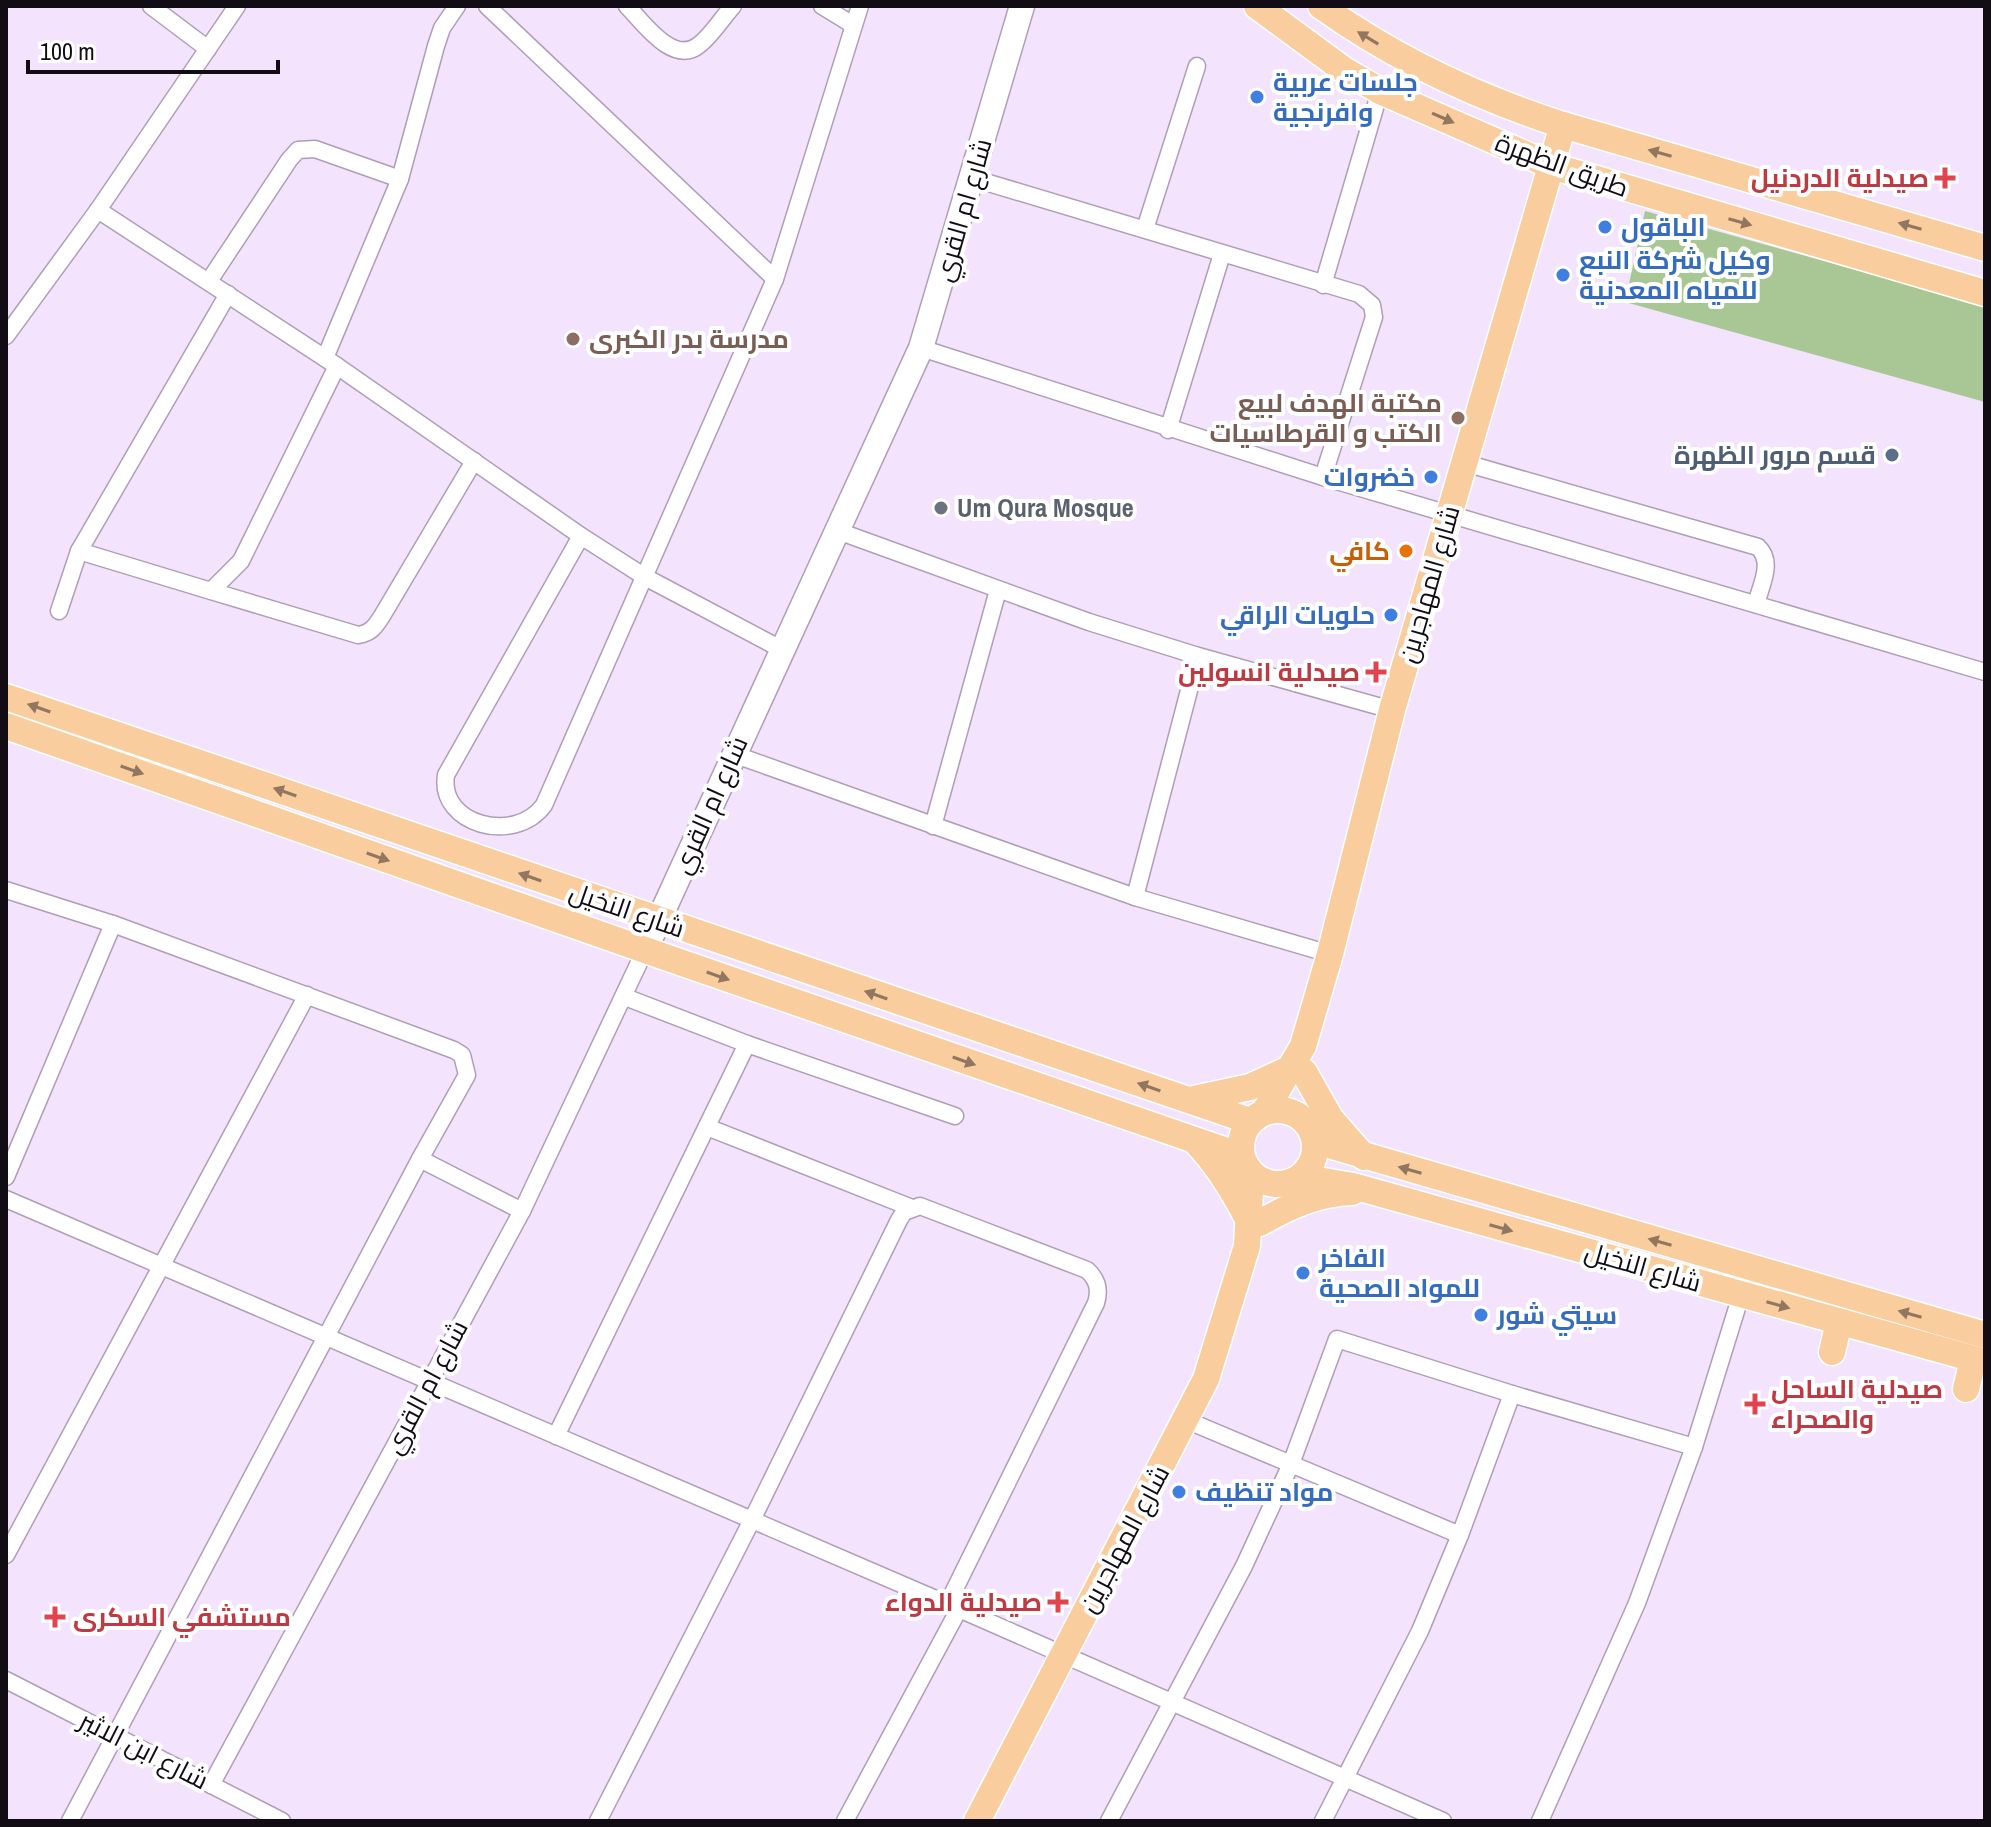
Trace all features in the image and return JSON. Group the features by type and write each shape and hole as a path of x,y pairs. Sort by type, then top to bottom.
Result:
{"main road":[{"name":"طريق الظهرة","path":"1257,6 1331,61 1380,91 1552,166 1985,293"},
{"name":"طريق الظهرة","path":"1321,6 1364,37 1464,89 1563,125 1985,248"},
{"name":"شارع المهاجرين","path":"1257,1116 1299,1062 1392,710 1563,125"},
{"name":"شارع النخيل","path":"6,697 1187,1100 1257,1116"},
{"name":"شارع النخيل","path":"6,726 1193,1139 1246,1165"},
{"name":"شارع المهاجرين","path":"1299,1062 1310,1131"},
{"path":"1187,1100 1240,1090 1299,1062 1330,1118 1364,1157"},
{"path":"1286,1110 1310,1131 1312,1161 1292,1180 1260,1180 1246,1165 1240,1143 1257,1116 1286,1110"},
{"name":"شارع النخيل","path":"1310,1131 1364,1157 1985,1335"},
{"path":"1193,1139 1210,1156 1254,1221 1313,1198 1342,1192 1372,1191"},
{"name":"شارع المهاجرين","path":"977,1821 1206,1379 1254,1221 1246,1165"},
{"name":"شارع المهاجرين","path":"1254,1221 1292,1180"},
{"name":"شارع النخيل","path":"1292,1180 1335,1181 1979,1361"},
{"path":"1832,1352 1839,1322"},
{"path":"1966,1389 1979,1361"}],"street":[{"path":"151,6 208,49"},
{"path":"6,336 98,210 237,6"},
{"path":"211,591 241,561 331,362 400,179 442,28 457,6"},
{"path":"487,6 775,279"},
{"path":"627,6 668,46 689,50 698,46 733,6"},
{"path":"822,6 853,25"},
{"path":"581,536 446,775 445,793 453,808 460,813 503,827 522,824 538,813 775,279 860,6"},
{"name":"شارع ام القري","path":"211,1785 522,1211 625,997 657,920 838,531 921,348 1022,6"},
{"path":"1145,229 1197,66"},
{"path":"1323,285 1380,91"},
{"path":"209,281 298,150 315,149 400,179"},
{"path":"972,178 1364,297 1372,305 1374,317 1323,477"},
{"path":"98,210 331,362 581,536 645,577 781,649"},
{"path":"1168,430 1222,254"},
{"path":"59,611 79,551 228,294"},
{"path":"921,348 1168,430 1985,672"},
{"path":"79,551 358,635 366,634 374,629 474,461"},
{"path":"1465,463 1758,547 1767,562 1756,604"},
{"path":"838,531 998,590 1198,656 1392,710"},
{"path":"933,826 998,590"},
{"path":"1135,897 1198,656"},
{"path":"733,754 1135,897 1330,954"},
{"path":"6,890 113,924 462,1055 467,1075 70,1821"},
{"path":"6,1177 113,924"},
{"path":"6,1555 307,995"},
{"path":"625,997 747,1044 955,1116"},
{"path":"556,1436 747,1044"},
{"path":"707,1127 912,1208 928,1207 1087,1270 1098,1288 1096,1303 953,1607 845,1821"},
{"path":"420,1159 522,1211"},
{"path":"6,1199 1443,1821"},
{"path":"598,1821 752,1520 899,1220 912,1208"},
{"path":"1540,1821 1637,1603 1694,1447 1741,1295"},
{"path":"1109,1821 1244,1566 1291,1464 1337,1339 1694,1447"},
{"path":"1323,1821 1420,1631 1460,1535 1512,1394"},
{"path":"1186,1420 1460,1535"},
{"name":"شارع ابن الاثير","path":"6,1680 282,1821"}],"green space":[{"path":"1645,211 1985,306 1985,402 1625,302"}],"place":[{"name":"جلسات عربية وافرنجية","path":"1257,97"},
{"name":"صيدلية الدردنيل","path":"1945,178"},
{"name":"الباقول","path":"1605,227"},
{"name":"وكيل شركة النبع للمياه المعدنية","path":"1563,275"},
{"name":"مدرسة بدر الكبرى","path":"573,339"},
{"name":"مكتبة الهدف لبيع الكتب و القرطاسيات","path":"1458,418"},
{"name":"قسم مرور الظهرة","path":"1892,455"},
{"name":"خضروات","path":"1431,477"},
{"name":"Um Qura Mosque","path":"941,508"},
{"name":"كافي","path":"1406,551"},
{"name":"حلويات الراقي","path":"1391,615"},
{"name":"صيدلية انسولين","path":"1376,672"},
{"name":"الفاخر للمواد الصحية","path":"1303,1273"},
{"name":"سيتي شور","path":"1481,1315"},
{"name":"صيدلية الساحل والصحراء","path":"1755,1404"},
{"name":"مواد تنظيف","path":"1179,1492"},
{"name":"صيدلية الدواء","path":"1058,1602"},
{"name":"مستشفي السكرى","path":"55,1617"}]}
